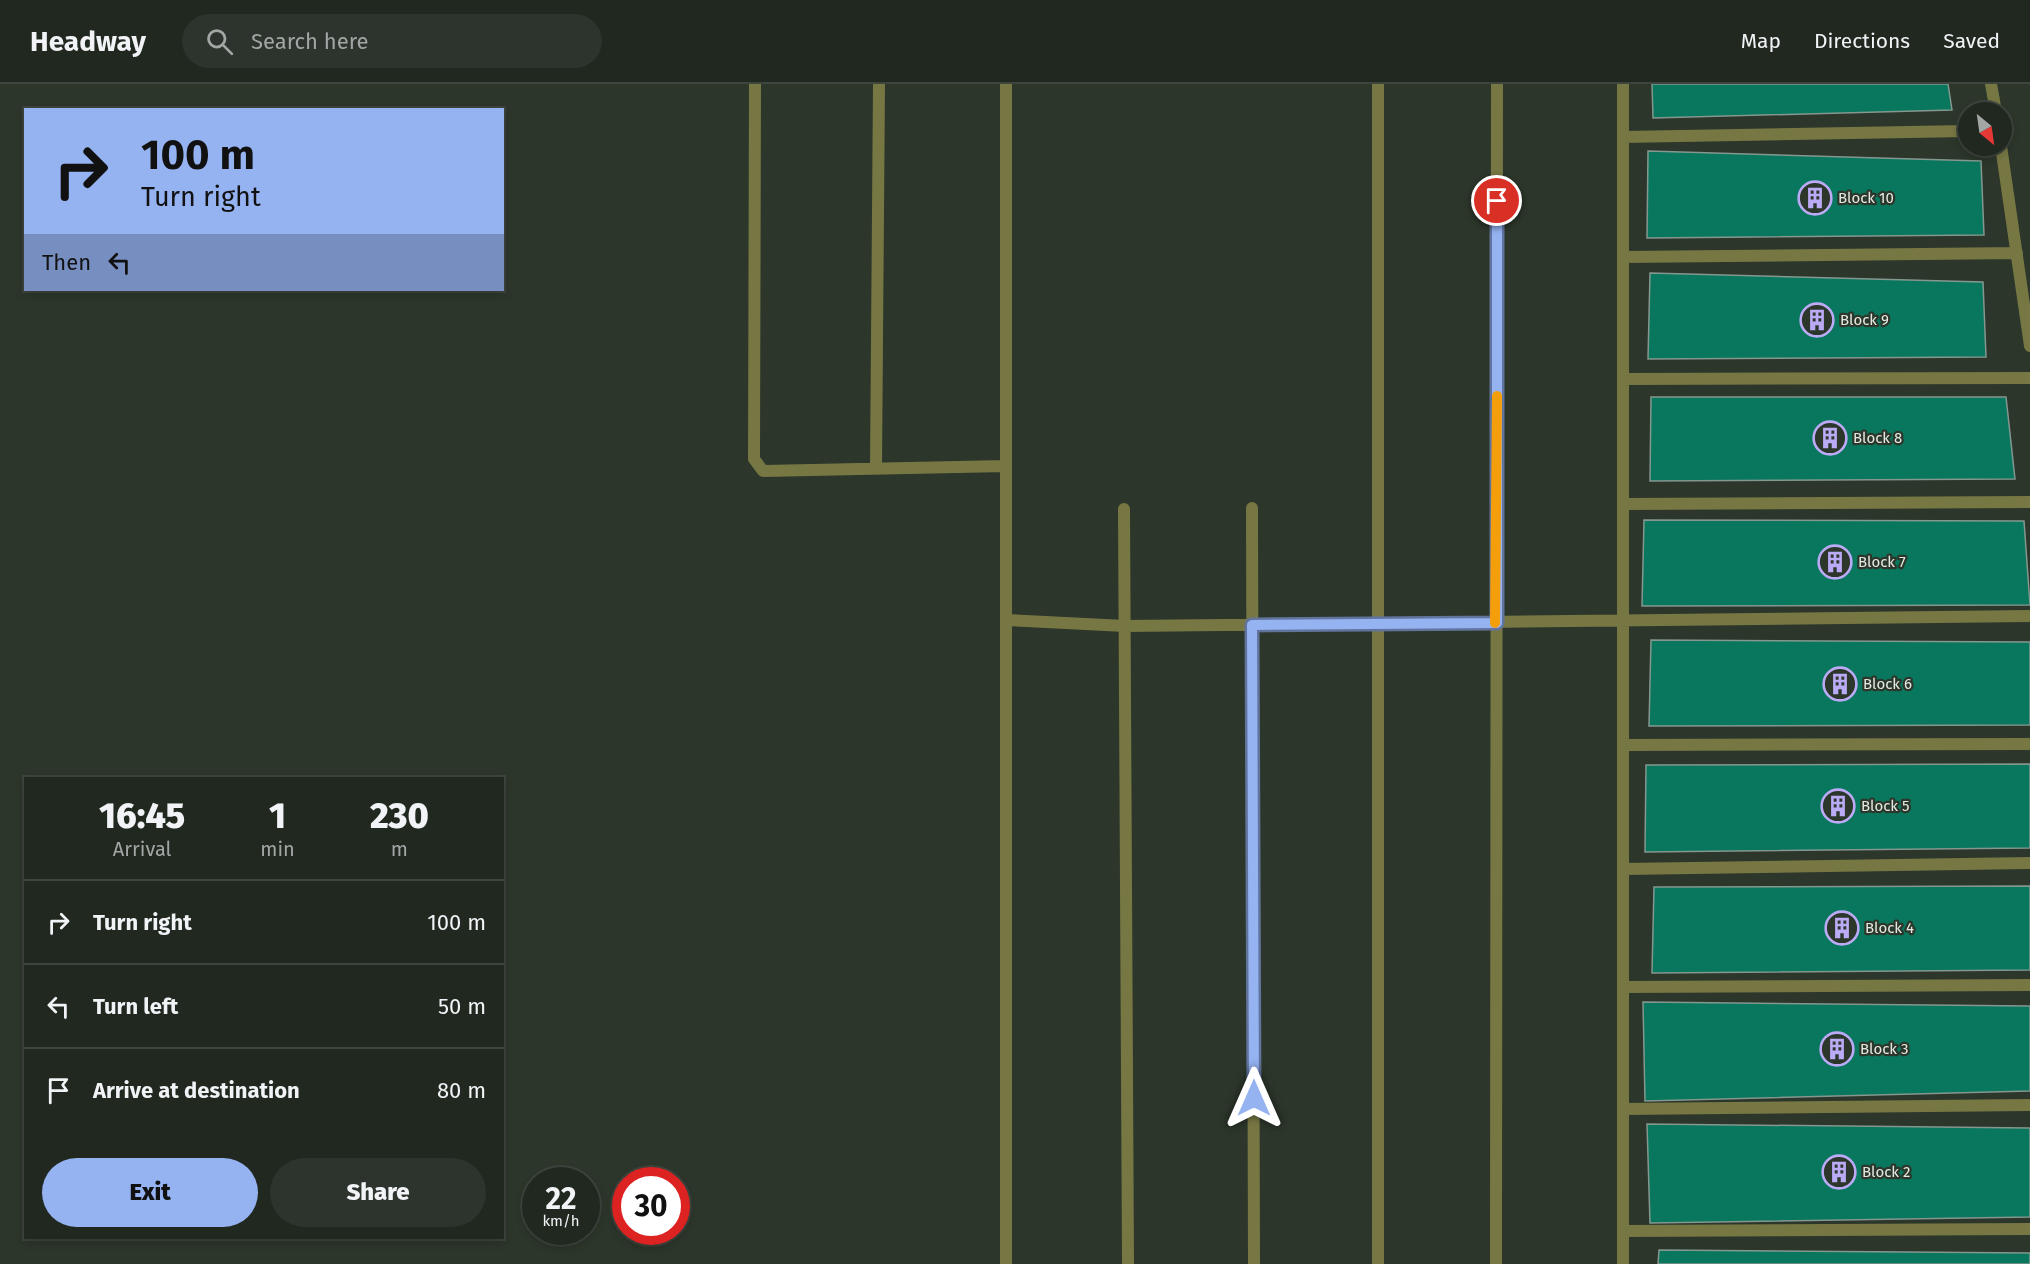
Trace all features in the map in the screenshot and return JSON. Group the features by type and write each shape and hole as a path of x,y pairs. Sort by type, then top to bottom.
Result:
{"street":[{"path":"755,84 754,459 763,471 1006,466"},
{"path":"876,467 879,84"},
{"path":"1006,84 1006,1264"},
{"path":"1378,84 1378,1264"},
{"path":"1496,1264 1497,84"},
{"path":"1623,84 1623,1264"},
{"path":"1991,84 1994,102"},
{"path":"1623,136 1958,131"},
{"path":"2002,156 2030,346"},
{"path":"1623,257 2017,254"},
{"path":"1623,379 2030,378"},
{"path":"1623,504 2030,502"},
{"path":"1252,508 1254,1264"},
{"path":"1125,509 1128,1264"},
{"path":"1007,620 1125,626 2030,616"},
{"path":"1623,745 2030,744"},
{"path":"1623,869 2030,863"},
{"path":"1623,987 2030,985"},
{"path":"1623,1109 2030,1106"},
{"path":"1623,1231 2030,1229"}],"building":[{"path":"1652,84 1948,84 1952,110 1653,118"},
{"name":"Block 10","path":"1648,151 1981,161 1984,235 1647,238"},
{"name":"Block 9","path":"1650,273 1983,282 1986,357 1648,359"},
{"name":"Block 8","path":"1651,397 2006,397 2015,479 1650,481"},
{"name":"Block 7","path":"1644,520 2024,521 2030,605 1642,606"},
{"name":"Block 6","path":"1651,640 2030,642 2030,725 1649,726"},
{"name":"Block 5","path":"2030,764 2030,848 1645,852 1646,765"},
{"name":"Block 4","path":"2030,886 2030,970 1652,973 1654,887"},
{"name":"Block 3","path":"1643,1002 2030,1006 2030,1091 1645,1101"},
{"name":"Block 2","path":"1647,1124 2030,1128 2030,1217 1650,1223"},
{"path":"1659,1250 2030,1253 2030,1264 1658,1264"}],"slow traffic":[{"path":"1495,623 1497,623 1497,396"}],"place":[{"name":"Block 10","path":"1815,198"},
{"name":"Block 9","path":"1817,320"},
{"name":"Block 8","path":"1830,438"},
{"name":"Block 7","path":"1835,562"},
{"name":"Block 6","path":"1840,684"},
{"name":"Block 5","path":"1838,806"},
{"name":"Block 4","path":"1842,928"},
{"name":"Block 3","path":"1837,1049"},
{"name":"Block 2","path":"1839,1172"}],"route":[{"path":"1254,1098 1252,625 1497,623 1497,201"}]}
